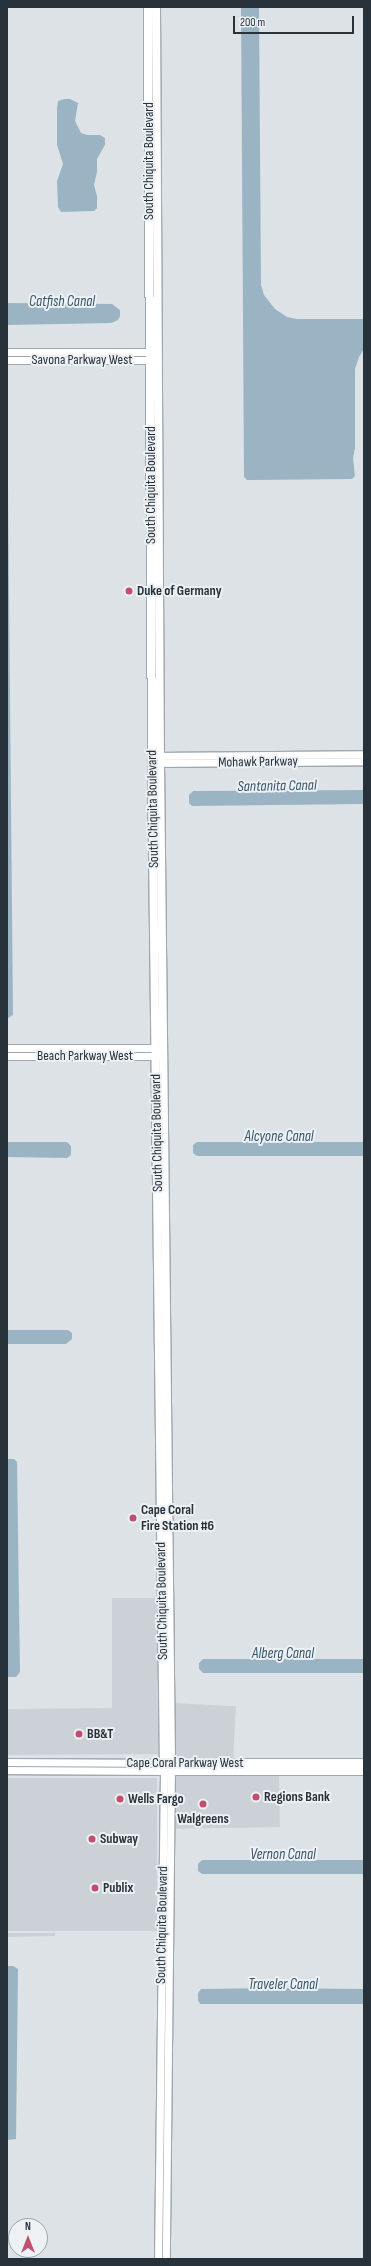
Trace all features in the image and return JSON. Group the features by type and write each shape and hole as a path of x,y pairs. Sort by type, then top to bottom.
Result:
{"main road":[{"name":"South Chiquita Boulevard","path":"148,7 154,356"},
{"name":"South Chiquita Boulevard","path":"156,7 154,356 156,759 167,1767"},
{"name":"Cape Coral Parkway West","path":"167,1767 304,1763 364,1763"},
{"path":"254,1770 260,1767 292,1767 304,1763"},
{"name":"Cape Coral Parkway West","path":"167,1767 254,1770 355,1771 364,1769"}],"street":[{"name":"Savona Parkway West","path":"7,352 154,356"},
{"name":"Savona Parkway West","path":"7,360 154,356"},
{"name":"Mohawk Parkway","path":"156,759 364,754"},
{"name":"Mohawk Parkway","path":"156,759 364,761"},
{"name":"Beach Parkway West","path":"7,1048 160,1052"},
{"name":"Beach Parkway West","path":"7,1056 160,1052"},
{"name":"Cape Coral Parkway West","path":"7,1762 88,1762 167,1767"},
{"path":"10,1770 18,1766 39,1765 50,1762"},
{"path":"60,1770 65,1766 88,1762"},
{"name":"Cape Coral Parkway West","path":"10,1770 167,1767"},
{"name":"South Chiquita Boulevard","path":"158,2259 167,1767"},
{"name":"South Chiquita Boulevard","path":"166,2259 167,1767"}],"shaded area":[{"path":"112,1598 157,1598 158,1754 7,1755 7,1709 112,1708"},
{"path":"173,1703 236,1706 233,1764 170,1761"},
{"path":"7,1773 58,1773 58,1776 7,1776"},
{"path":"279,1774 280,1827 176,1829 175,1776"},
{"path":"7,1778 157,1778 157,1931 7,1931"},
{"path":"7,1933 55,1933 55,1936 7,1937"}],"water":[{"path":"241,7 259,7 261,285 264,295 275,309 287,317 297,319 364,319 364,349 359,357 355,369 355,448 353,458 355,476 352,479 247,480 244,477"},
{"path":"70,99 78,103 75,121 81,133 87,135 100,135 105,138 105,145 97,159 97,172 94,185 97,196 97,208 94,211 61,212 58,207 57,181 63,164 57,145 57,108 58,101"},
{"path":"7,303 112,304 120,310 120,316 118,320 111,323 7,325"},
{"path":"7,381 13,1015 8,1018 7,1018"},
{"path":"364,790 364,804 192,806 189,803 189,795 193,791"},
{"path":"7,1142 67,1142 71,1146 71,1155 67,1158 7,1157"},
{"path":"197,1142 364,1142 364,1156 197,1156 193,1153 193,1145"},
{"path":"7,1330 68,1330 72,1333 72,1339 66,1344 7,1344"},
{"path":"7,1459 14,1459 17,1462 20,1672 16,1677 7,1677"},
{"path":"203,1659 364,1659 364,1673 203,1673 199,1669 199,1663"},
{"path":"202,1860 364,1860 364,1874 202,1874 198,1871 198,1864"},
{"path":"7,1966 13,1966 18,1969 16,2139 7,2140"},
{"path":"201,1989 364,1989 364,2004 200,2004 198,2000 198,1993"}],"place":[{"name":"Duke of Germany","path":"129,591"},
{"name":"Cape Coral Fire Station #6","path":"133,1518"},
{"name":"BB&T","path":"79,1734"},
{"name":"Regions Bank","path":"256,1797"},
{"name":"Wells Fargo","path":"120,1799"},
{"name":"Walgreens","path":"203,1804"},
{"name":"Subway","path":"92,1839"},
{"name":"Publix","path":"95,1888"}],"water label":[{"name":"Catfish Canal","path":"62,302"},
{"name":"Santanita Canal","path":"277,786"},
{"name":"Alcyone Canal","path":"279,1137"},
{"name":"Alberg Canal","path":"283,1654"},
{"name":"Vernon Canal","path":"283,1855"},
{"name":"Traveler Canal","path":"283,1985"}]}
